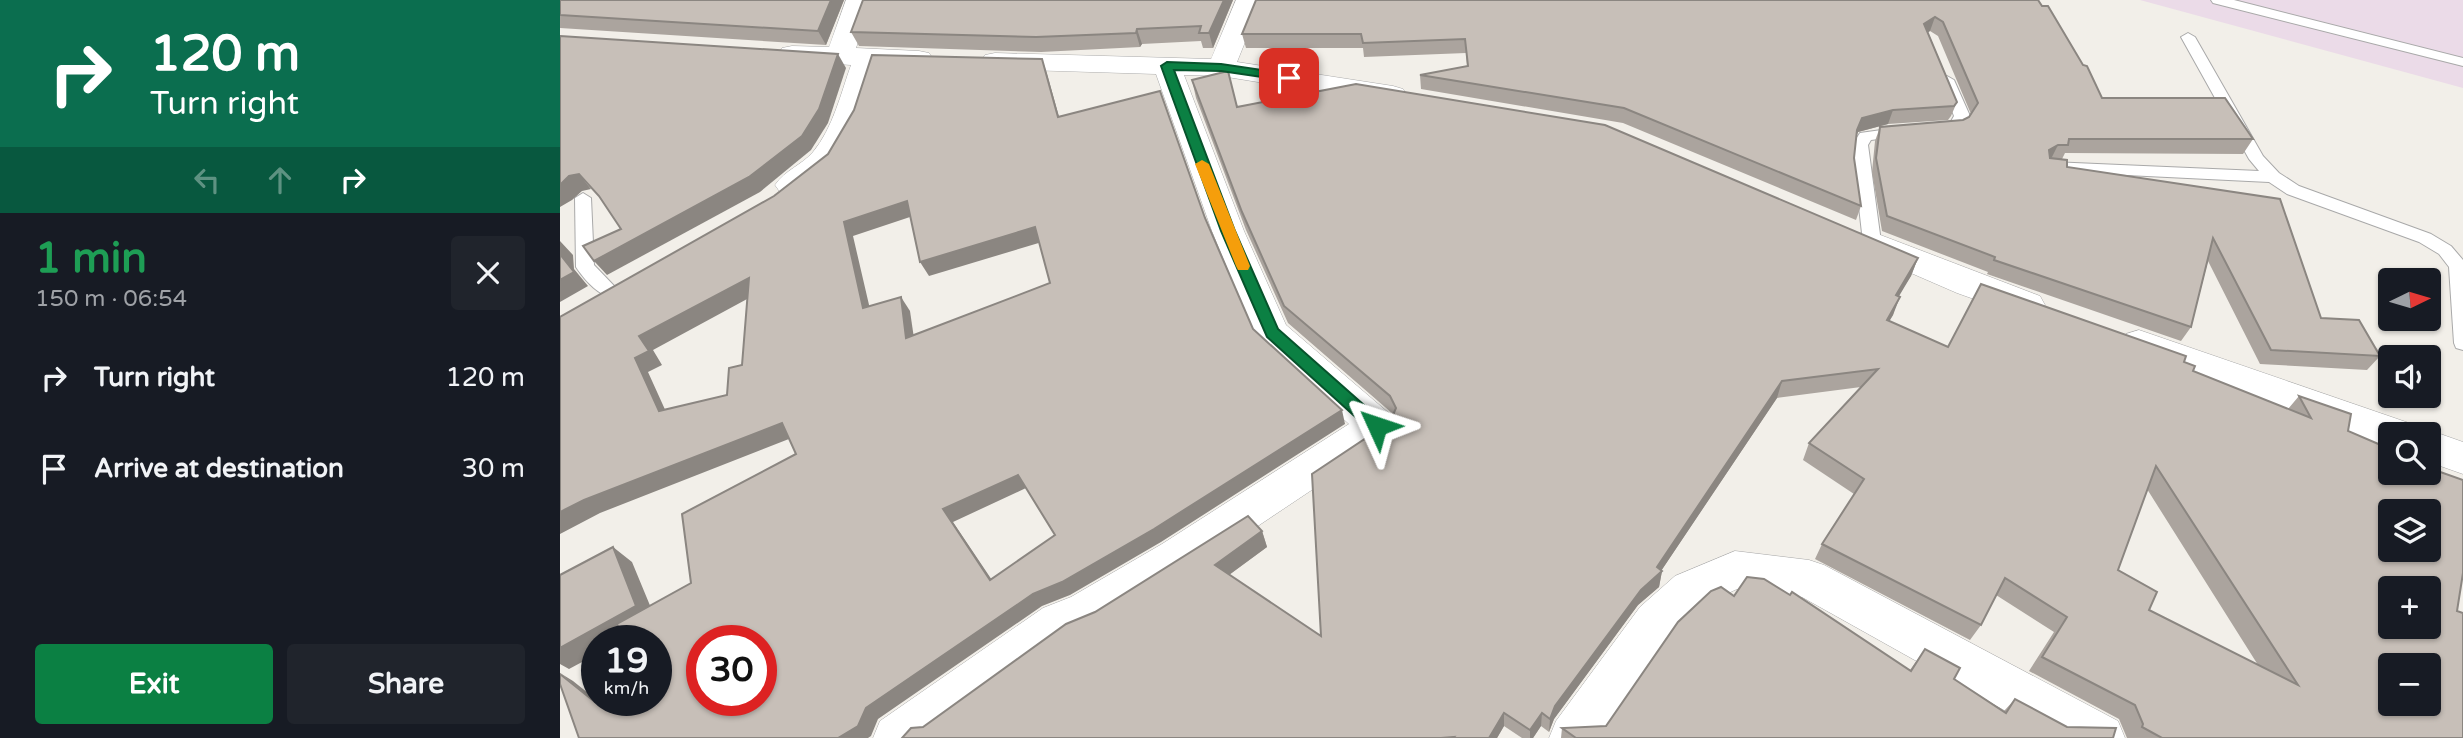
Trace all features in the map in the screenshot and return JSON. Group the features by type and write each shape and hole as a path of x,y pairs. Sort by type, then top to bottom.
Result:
{"street":[{"path":"772,201 824,159 845,124 859,0"},
{"path":"1221,68 1249,0"},
{"path":"769,53 1221,68 1425,100"},
{"path":"897,738 1059,622 1087,611 1177,557 1377,426 1272,333 1228,231 1167,66"},
{"path":"1859,237 1969,284 2059,316"},
{"path":"580,308 622,284"},
{"path":"2111,334 2378,428"},
{"path":"2441,450 2463,458"},
{"path":"1573,738 1656,621 1690,590 1735,570 1809,579 2101,738"}],"lane":[{"path":"2218,0 2463,62"},
{"path":"2188,37 2257,159 2273,177 2293,190 2425,238 2445,250 2458,266 2463,343"},
{"path":"1859,237 1860,145 1866,136 1879,132 1939,131 1956,127 1962,116 1938,59"},
{"path":"2052,167 2273,177"},
{"path":"583,198 585,267 622,284"}],"shaded area":[{"path":"2140,0 2463,0 2463,88"}],"building":[{"path":"560,0 831,0 818,31 560,15"},
{"path":"863,0 1224,0 1209,33 1199,33 1201,26 1137,29 1136,33 1036,37 851,32"},
{"path":"1256,0 2038,0 2042,6 2048,6 2083,65 2087,66 2102,98 2225,98 2253,139 2069,139 2068,145 2058,145 2049,150 2050,158 2067,160 2067,167 2280,199 2321,318 2359,320 2378,356 2271,350 2213,238 2191,327 1994,260 1995,257 1887,216 1876,158 1880,127 1963,120 1969,117 1978,103 1943,22 1935,17 1924,24 1957,102 1954,106 1893,110 1862,118 1857,130 1854,158 1861,206 1624,108 1420,75 1468,66 1465,39 1363,43 1361,34 1242,34"},
{"path":"560,36 838,54 819,109 802,136 749,177 594,261 583,246 621,229 599,196 579,174 569,176 560,185"},
{"path":"872,55 1042,59 1058,117 1160,91 1205,218 1253,329 1342,410 1154,529 1062,582 1033,594 866,708 858,726 838,738 579,738 560,684 560,674 581,691 581,716 672,716 672,625 617,624 691,583 682,514 796,454 782,423 584,500 560,512 560,317 774,196 828,154 854,110","holes":["907,201 920,262 1035,227 1050,283 906,338 901,297 863,308 844,222","749,278 742,365 729,368 727,395 659,411 635,358 649,351 639,336","1018,475 1055,535 990,580 943,509"]},
{"path":"1228,71 1237,107 1356,84 1605,125 1918,258 1896,295 1900,297 1887,320 1948,347 1981,284 2186,356 2184,362 2195,366 2193,371 2311,418 2299,396 2351,414 2348,431 2378,444 2378,485 2441,485 2441,472 2463,480 2463,573 2457,611 2463,613 2463,738 2162,738 2142,727 2135,705 2042,657 2067,617 2005,578 1981,625 1822,544 1864,479 1809,443 1878,369 1782,381 1657,567 1662,571 1641,590 1555,706 1550,719 1542,713 1530,730 1504,713 1489,738 902,738 911,728 923,727 1066,624 1095,612 1248,516 1262,531 1215,565 1321,636 1312,474 1390,422 1396,408 1390,396 1284,306 1242,212 1192,80","holes":["2156,466 2298,685 2149,610 2157,592 2118,570"]},
{"path":"560,254 574,272 560,280"},
{"path":"613,547 636,606 602,625 581,625 581,636 560,648 560,575"},
{"path":"1747,577 1764,579 1790,595 1792,592 1911,671 1925,649 1960,668 1954,679 2006,713 2015,699 2067,727 2116,728 2113,738 1576,738 1562,728 1606,726 1678,622 1711,591 1721,587 1734,596"}],"slow traffic":[{"path":"1202,164 1243,266"}],"route":[{"path":"1289,78 1221,68 1167,66 1182,113 1228,231 1272,333 1377,426"}]}
